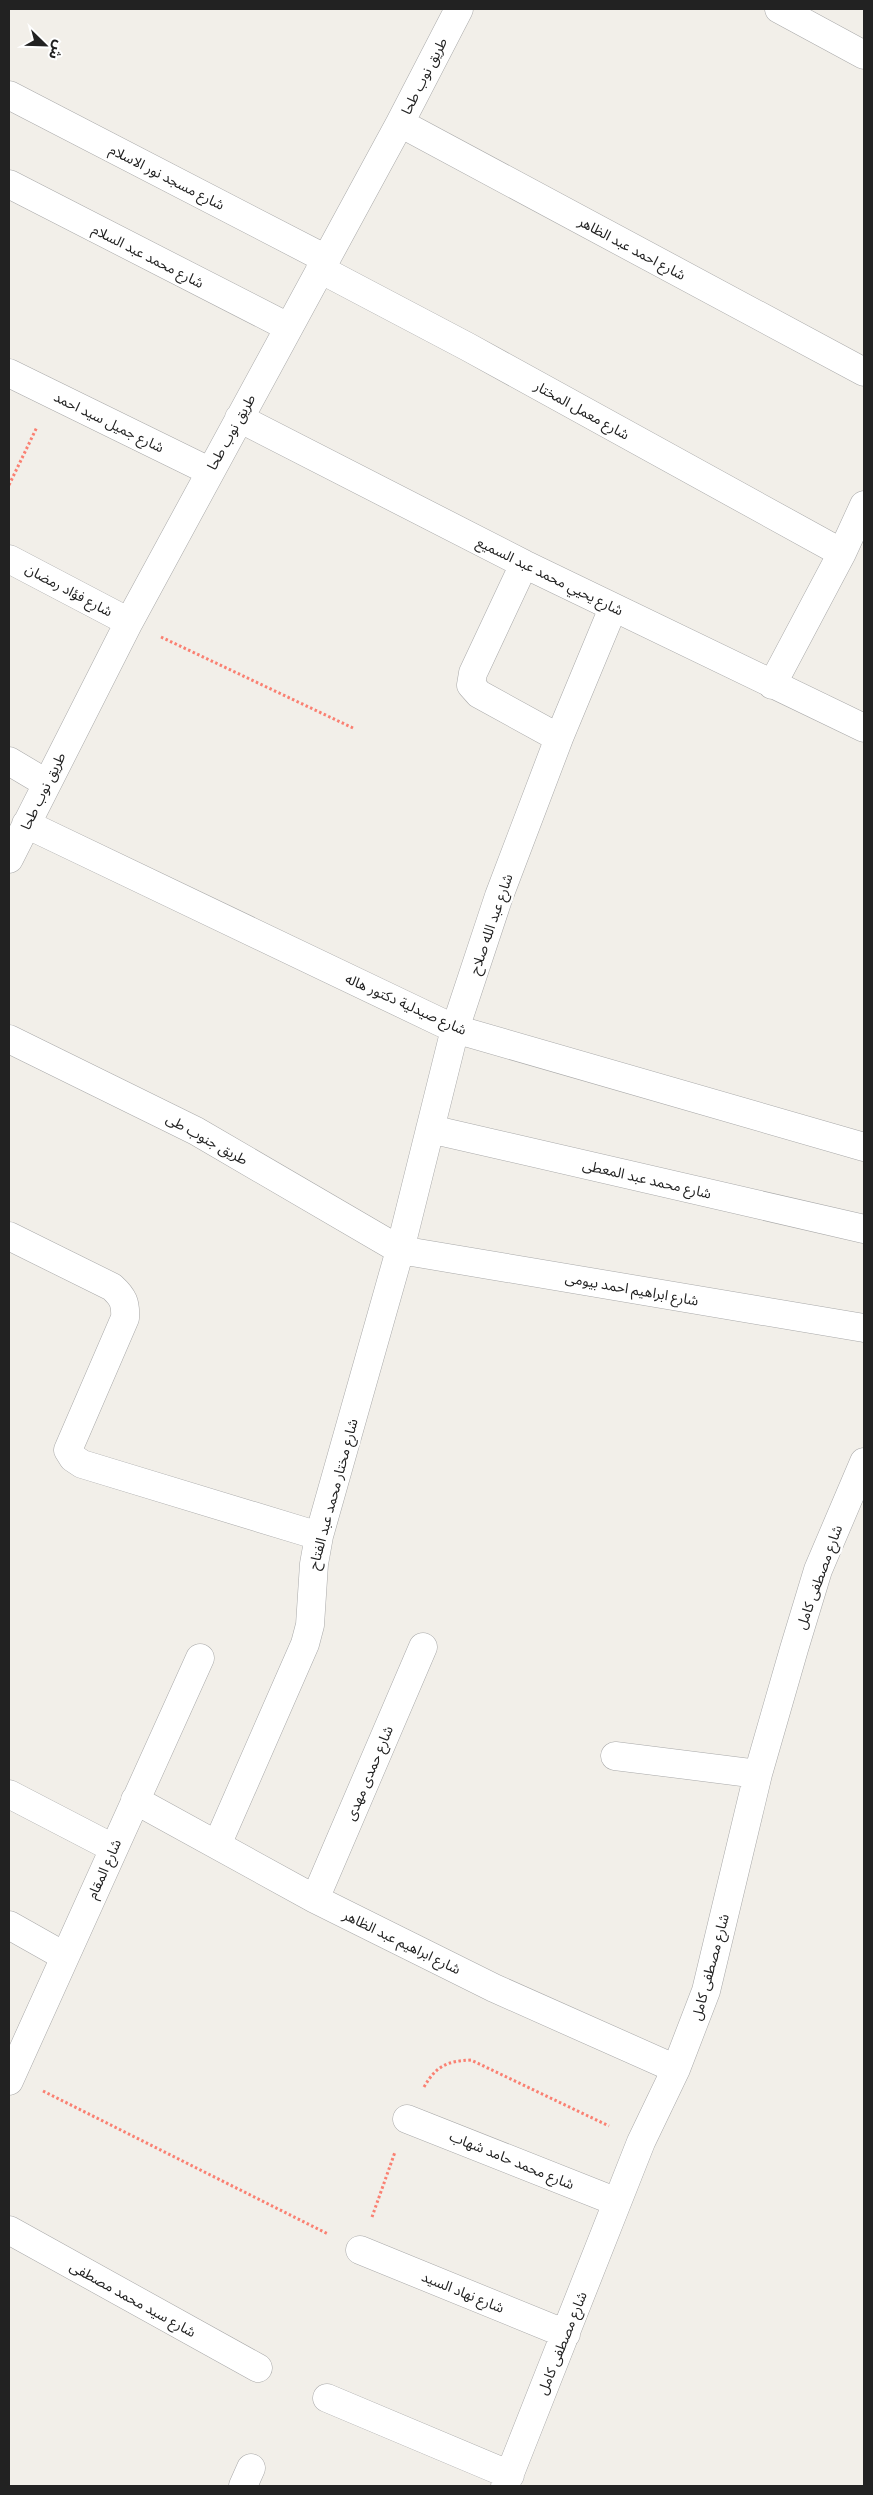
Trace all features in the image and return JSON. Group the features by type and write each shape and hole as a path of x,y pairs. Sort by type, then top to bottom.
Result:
{"street":[{"path":"779,9 864,55"},
{"name":"طريق نوب طحا","path":"9,859 129,622 400,123 455,10"},
{"name":"شارع مسجد نور الاسلام","path":"9,95 323,264"},
{"name":"شارع احمد عبد الظاهر","path":"400,123 864,372"},
{"name":"شارع محمد عبد السلام","path":"9,184 288,327"},
{"name":"شارع معمل المختار","path":"323,264 477,352 842,553"},
{"name":"شارع جميل سيد احمد","path":"9,373 210,471"},
{"name":"شارع يحيي محمد عبد السميع","path":"239,418 524,564 864,728"},
{"path":"772,685 842,553 864,505"},
{"name":"شارع فؤاد رمضان","path":"9,559 129,622"},
{"path":"524,564 473,673 471,685 479,694 559,738"},
{"name":"شارع عبد الله صلاح","path":"400,1250 455,1029 499,896 559,738 613,608"},
{"path":"9,761 46,783"},
{"name":"شارع صيدلية دكتور هاله","path":"26,824 455,1029 864,1148"},
{"name":"طريق جنوب طى","path":"9,1039 196,1131 400,1250"},
{"name":"شارع محمد عبد المعطى","path":"430,1129 864,1229"},
{"path":"9,1236 112,1287 122,1295 126,1304 125,1318 68,1450 73,1458 82,1464 320,1536"},
{"name":"شارع ابراهيم احمد بيومى","path":"400,1250 864,1328"},
{"name":"شارع مختار محمد عبد الفتاح","path":"217,1845 305,1644 310,1625 314,1564 320,1536 400,1250"},
{"name":"شارع مصطفى كامل","path":"507,2480 641,2142 676,2069 706,1991 758,1774 818,1570 856,1499 864,1462"},
{"name":"شارع حمدى مهدى","path":"315,1899 423,1647"},
{"name":"شارع المقام","path":"10,2078 200,1658"},
{"path":"615,1756 758,1774"},
{"path":"9,1794 114,1848"},
{"name":"شارع ابراهيم عبد الظاهر","path":"135,1800 315,1899 494,1988 676,2069"},
{"path":"9,1925 64,1956"},
{"name":"شارع محمد حامد شهاب","path":"407,2119 617,2202"},
{"name":"شارع سيد محمد مصطفى","path":"9,2230 258,2368"},
{"name":"شارع نهاد السيد","path":"360,2250 566,2334"},
{"path":"327,2398 507,2480"}],"path":[{"path":"9,485 53,395"},
{"path":"129,622 353,728"},
{"path":"10,2078 360,2250 407,2119 432,2073 452,2061 471,2060 641,2142"}]}
